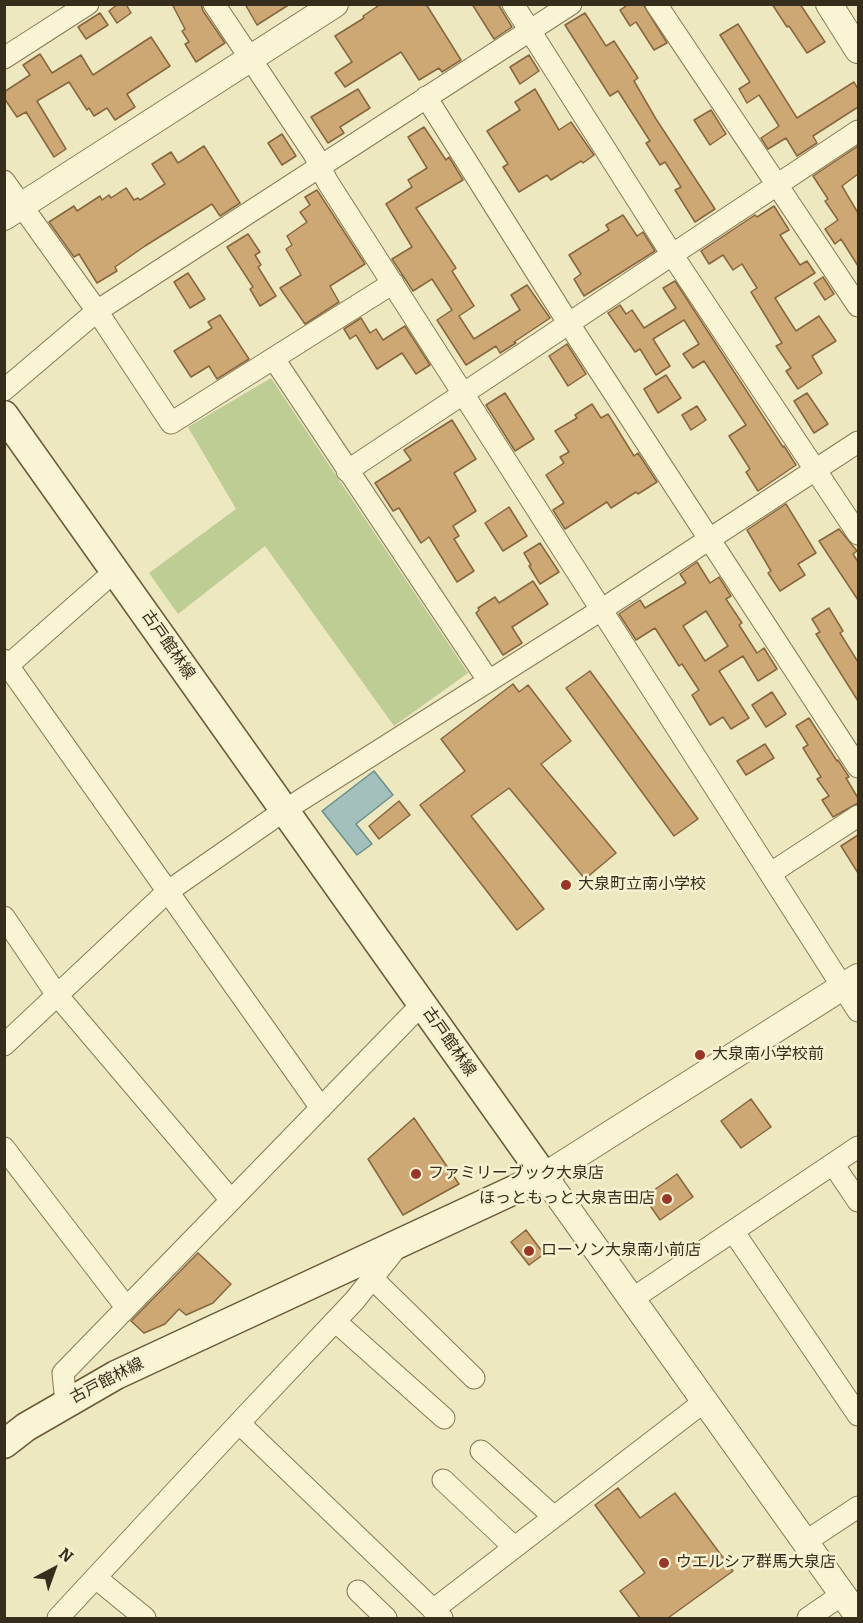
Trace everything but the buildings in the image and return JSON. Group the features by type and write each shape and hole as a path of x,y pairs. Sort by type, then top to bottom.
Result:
{"main road":[{"name":"古戸館林線","path":"4,415 544,1176 126,1370 26,1427 4,1444"}],"street":[{"path":"4,58 88,4"},
{"path":"214,4 314,154 327,181 463,395 771,873 850,982 858,1011"},
{"path":"13,211 335,4"},
{"path":"513,4 673,255 858,534"},
{"path":"4,390 97,311 571,4"},
{"path":"656,4 858,306"},
{"path":"829,4 858,50"},
{"path":"426,97 568,324 858,767"},
{"path":"348,471 858,131"},
{"path":"4,181 13,211 97,311 171,423 393,283"},
{"path":"274,359 488,680"},
{"path":"4,1045 167,892 285,810 858,442"},
{"path":"115,571 6,665 321,1108"},
{"path":"771,873 858,816"},
{"path":"4,917 57,995 231,1200"},
{"path":"850,982 544,1176 858,1616"},
{"path":"66,1403 63,1373 422,1004"},
{"path":"632,1299 858,1147"},
{"path":"4,1148 126,1307"},
{"path":"833,1164 858,1202"},
{"path":"733,1231 858,1415"},
{"path":"58,1618 335,1321 401,1242"},
{"path":"372,1278 474,1378"},
{"path":"335,1321 444,1418"},
{"path":"239,1423 438,1614 514,1547 705,1401"},
{"path":"481,1451 554,1517"},
{"path":"443,1480 514,1547"},
{"path":"806,1542 858,1507"},
{"path":"96,1578 145,1618"},
{"path":"358,1592 386,1618"},
{"path":"808,1618 843,1594"}],"green space":[{"path":"271,378 468,673 394,726 265,546 178,614 149,573 236,509 188,427"}],"water":[{"path":"374,771 393,795 356,824 372,844 357,855 322,811"}],"place":[{"name":"大泉町立南小学校","path":"566,885"},
{"name":"大泉南小学校前","path":"700,1055"},
{"name":"ファミリーブック大泉店","path":"416,1174"},
{"name":"ほっともっと大泉吉田店","path":"667,1199"},
{"name":"ローソン大泉南小前店","path":"529,1251"},
{"name":"ウエルシア群馬大泉店","path":"664,1563"}]}
